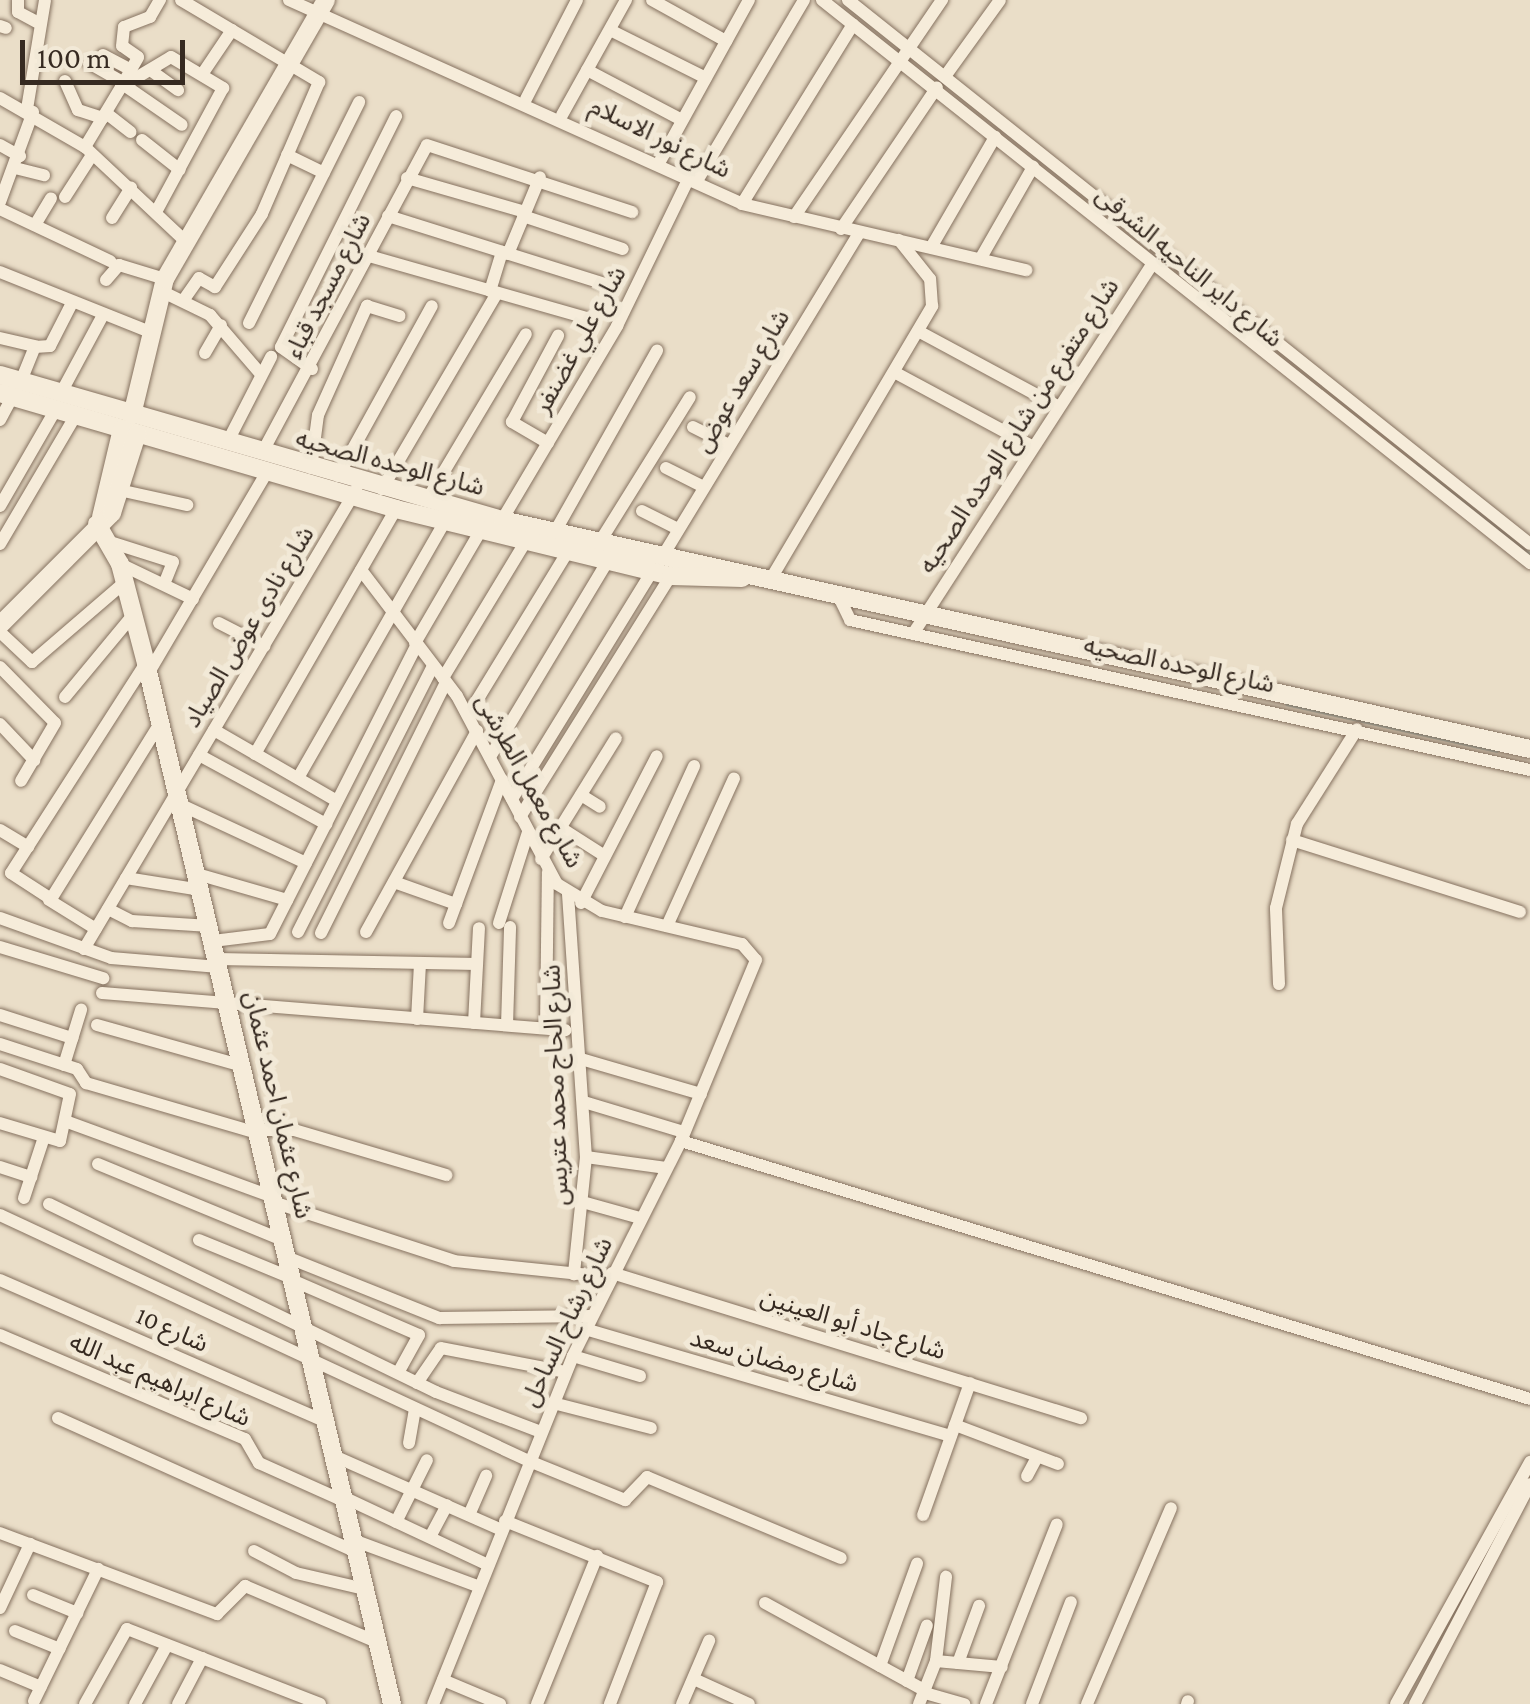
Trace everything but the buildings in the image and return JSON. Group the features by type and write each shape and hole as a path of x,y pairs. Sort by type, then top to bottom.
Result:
{"street":[{"path":"18,0 19,14 37,22"},
{"path":"46,0 37,22 30,110 18,162 1,198 35,225 110,260"},
{"path":"35,225 88,151 138,57 122,46 124,27 150,17 160,0"},
{"path":"182,0 319,84 287,155 215,287 199,278 185,298"},
{"name":"شارع نور الاسلام","path":"289,0 324,8 385,50 562,115 742,204 859,233 933,244 1026,270"},
{"path":"526,99 576,0"},
{"path":"562,115 626,0"},
{"path":"652,0 726,41"},
{"name":"شارع علي غضنفر","path":"321,933 514,530 548,443 693,180 804,0"},
{"name":"شارع داير الناحيه الشرقى","path":"822,0 844,4 946,74 1128,230 1530,544"},
{"path":"794,217 897,57 942,0"},
{"path":"946,74 1000,0"},
{"path":"658,162 745,2"},
{"name":"شارع داير الناحيه الشرقى","path":"844,4 853,24 1530,563"},
{"path":"193,599 166,579 122,574 32,662 0,628 56,578 119,490 163,285 294,66 324,8"},
{"path":"742,204 853,24"},
{"path":"202,74 232,30"},
{"path":"610,30 706,78"},
{"path":"104,55 125,82"},
{"path":"125,82 152,72 175,57 223,88 156,212"},
{"path":"89,63 125,82 182,126"},
{"path":"588,70 682,120"},
{"path":"152,72 178,90"},
{"path":"65,81 78,110 104,116 180,170"},
{"path":"841,229 936,87"},
{"path":"0,98 30,110 88,151 186,242"},
{"path":"249,322 359,102"},
{"path":"312,369 282,345 396,116"},
{"path":"933,244 995,137"},
{"name":"شارع مسجد قباء","path":"262,453 312,369 408,178 435,144 540,176"},
{"path":"0,145 18,162 44,176"},
{"path":"287,155 324,173"},
{"path":"982,256 1032,167"},
{"path":"382,490 493,292 505,253 540,176 632,212"},
{"path":"408,178 623,249"},
{"path":"112,218 131,187"},
{"path":"388,216 612,286"},
{"name":"شارع سعد عوض","path":"520,817 671,576 678,529 859,233"},
{"path":"772,577 918,331 934,287 899,240"},
{"path":"369,256 590,319"},
{"path":"106,280 117,264 185,298 221,325 258,372"},
{"name":"شارع متفرع من شارع الوحده الصحيه","path":"919,621 1152,265"},
{"path":"0,272 71,304 150,332"},
{"path":"0,338 50,346 71,304"},
{"path":"311,468 318,415 368,306 399,316"},
{"path":"338,476 432,306"},
{"path":"0,544 102,316"},
{"path":"205,353 221,325"},
{"path":"918,331 1059,408"},
{"path":"427,500 526,334"},
{"path":"548,443 512,422 558,336"},
{"path":"0,420 36,346"},
{"path":"556,530 657,352"},
{"path":"227,442 258,372 271,356"},
{"path":"894,372 1033,447"},
{"name":"شارع الوحده الصحيه","path":"0,374 12,390 268,472 427,500 568,551 671,576 772,577"},
{"path":"601,540 690,398"},
{"path":"0,506 64,404"},
{"path":"99,520 130,426"},
{"name":"شارع الوحده الصحيه","path":"130,426 227,442 338,476 356,490 396,509 481,530 556,530 772,577 837,593 919,621 1357,729 1529,759"},
{"path":"693,426 729,445"},
{"path":"666,468 704,487"},
{"path":"96,929 6,869 28,847 147,669 268,472"},
{"path":"119,490 187,506"},
{"name":"شارع نادى عوض الصياد","path":"84,949 178,799 199,755 356,490"},
{"path":"256,754 396,509"},
{"path":"642,510 678,529"},
{"name":"شارع عثمان احمد عثمان","path":"99,520 122,574 147,669 392,1704"},
{"path":"298,778 445,521"},
{"path":"0,918 84,949 145,961 270,934 416,644 481,530"},
{"path":"110,542 172,561 166,579"},
{"path":"468,715 568,551"},
{"path":"490,757 608,561"},
{"name":"شارع معمل الطرشى","path":"362,570 468,715 545,866 568,894 625,917 747,946 756,966"},
{"path":"512,800 652,571"},
{"path":"65,698 133,615"},
{"name":"شارع الوحده الصحيه","path":"919,621 1529,759"},
{"path":"219,623 264,646"},
{"path":"298,932 433,666"},
{"path":"0,667 53,719 21,781"},
{"path":"0,724 34,760"},
{"path":"49,900 160,724"},
{"path":"1280,984 1276,908 1292,840 1314,788 1357,729"},
{"path":"214,730 337,801"},
{"path":"366,932 478,731"},
{"path":"546,1028 545,866 561,828 616,738"},
{"path":"199,755 326,824"},
{"path":"581,902 658,756"},
{"path":"625,917 694,766"},
{"path":"667,926 734,778"},
{"path":"449,923 502,780"},
{"path":"580,795 600,807"},
{"path":"178,799 306,863"},
{"path":"561,828 606,856"},
{"path":"0,830 28,847"},
{"path":"507,1026 505,925 528,832"},
{"path":"1292,840 1520,912"},
{"path":"126,878 199,882 287,900"},
{"path":"394,882 456,904"},
{"name":"شارع الحاج محمد عتريس","path":"568,894 586,1157 586,1203 574,1274"},
{"path":"108,910 215,948 477,964"},
{"path":"474,1023 479,928"},
{"path":"0,946 102,986 229,1006 566,1030"},
{"path":"416,1019 420,962"},
{"name":"شارع رشاح الساحل","path":"434,1704 572,1356 682,1136 756,966"},
{"path":"64,1065 81,1010"},
{"path":"0,1015 72,1038"},
{"path":"97,1025 243,1066"},
{"path":"0,1044 64,1065 86,1083 259,1132 294,1130 446,1175"},
{"path":"581,1059 700,1094"},
{"path":"0,1068 66,1089 62,1137 44,1137 0,1123"},
{"path":"584,1102 682,1136 1530,1399"},
{"name":"شارع جاد أبو العينين","path":"65,1121 276,1201 454,1261 611,1275 1080,1418"},
{"path":"24,1198 44,1137"},
{"path":"586,1157 666,1168"},
{"name":"شارع رمضان سعد","path":"98,1164 438,1318 588,1322 1058,1464"},
{"path":"0,1167 31,1177"},
{"path":"586,1203 640,1218"},
{"path":"49,1204 417,1383 541,1432"},
{"path":"6,1217 313,1364 529,1461 625,1500 647,1478 841,1558"},
{"path":"199,1240 418,1335 398,1373"},
{"name":"شارع 10","path":"0,1282 326,1422"},
{"name":"شارع ابراهيم عبد الله","path":"0,1335 245,1439 253,1459 488,1565"},
{"path":"417,1383 441,1348 566,1372"},
{"path":"572,1356 640,1376"},
{"path":"923,1515 970,1383"},
{"path":"553,1404 650,1428"},
{"path":"409,1443 415,1410"},
{"path":"58,1418 355,1546 480,1587"},
{"path":"334,1456 469,1515 652,1577 658,1592 610,1704"},
{"path":"1027,1476 1037,1456"},
{"path":"396,1522 428,1460"},
{"path":"1396,1704 1530,1462"},
{"path":"469,1515 486,1476"},
{"path":"1415,1704 1530,1484"},
{"path":"430,1537 446,1505"},
{"path":"1087,1704 1171,1508"},
{"path":"986,1704 1057,1524"},
{"path":"0,1533 98,1570 225,1610 245,1586 377,1642"},
{"path":"0,1608 30,1544"},
{"path":"254,1551 307,1577 365,1589"},
{"path":"537,1704 597,1556"},
{"path":"880,1666 917,1564"},
{"path":"0,1670 38,1694 98,1570"},
{"path":"923,1696 936,1661 946,1577"},
{"path":"34,1595 77,1614"},
{"path":"1032,1704 1071,1602"},
{"path":"765,1603 907,1681 923,1696 964,1704"},
{"path":"958,1663 979,1606"},
{"path":"907,1681 928,1626"},
{"path":"15,1631 60,1649"},
{"path":"85,1704 120,1631 320,1704"},
{"path":"682,1704 696,1680 709,1641"},
{"path":"134,1704 167,1645"},
{"path":"178,1704 202,1658"},
{"path":"936,1661 1002,1667"},
{"path":"443,1680 500,1704"},
{"path":"696,1680 749,1704"}],"waterway":[{"path":"1416,465 1530,555"},
{"path":"1287,704 1497,751"}]}
